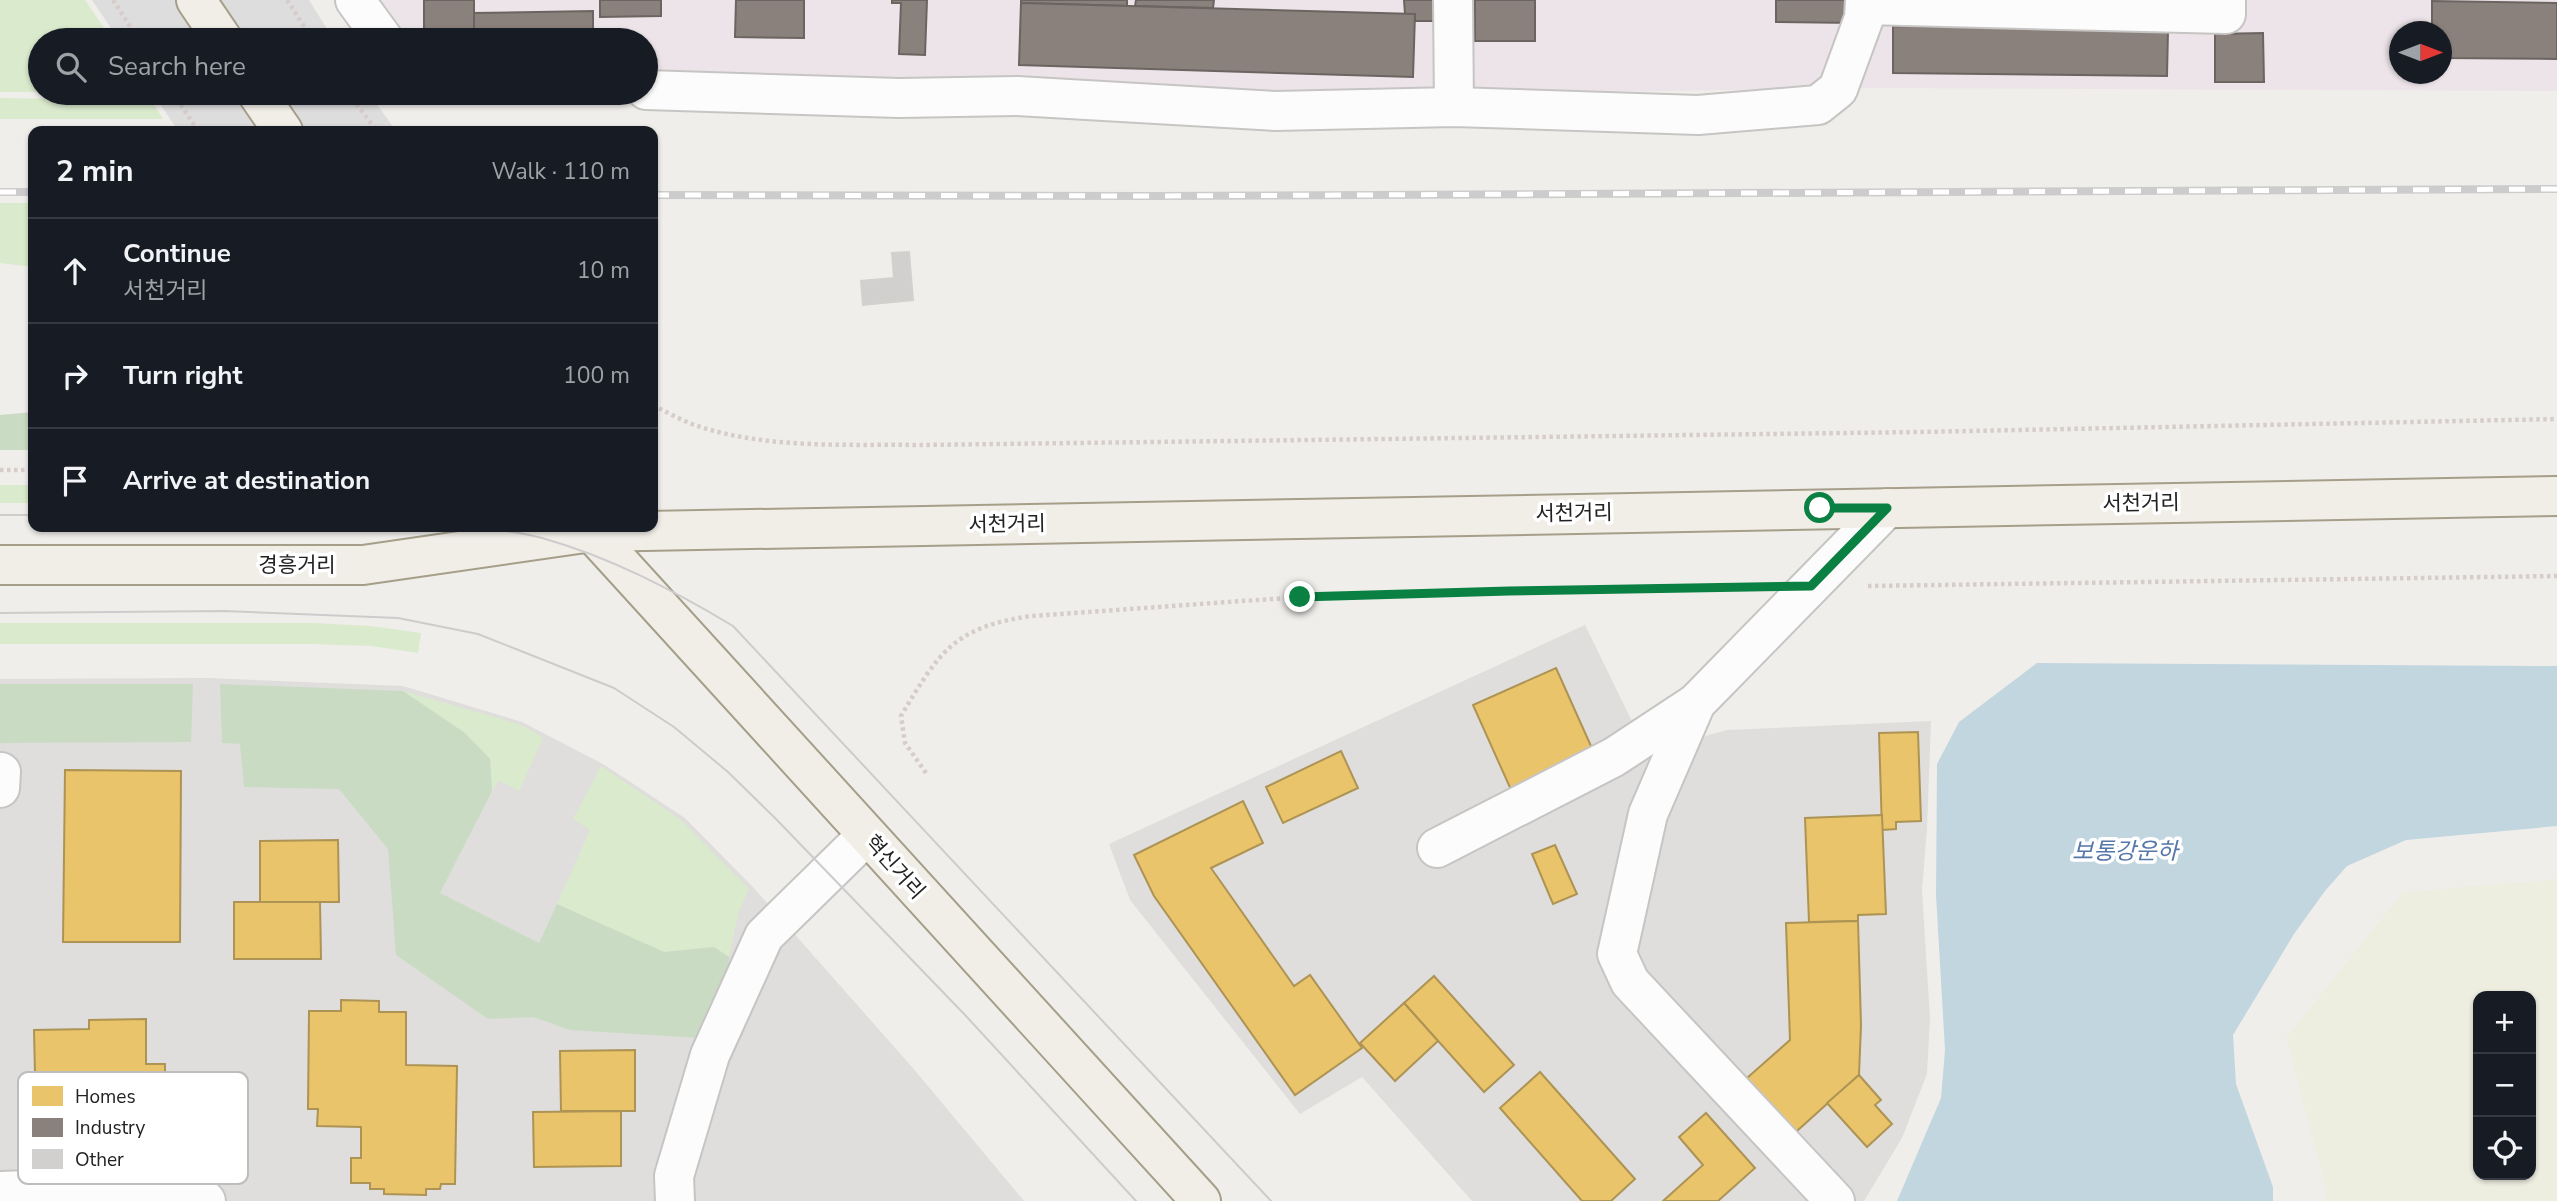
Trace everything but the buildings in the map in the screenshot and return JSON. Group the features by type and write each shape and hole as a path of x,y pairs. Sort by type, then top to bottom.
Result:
{"main road":[{"path":"196,0 215,28"},
{"path":"265,105 280,126"},
{"name":"서천거리","path":"658,528 2557,496"},
{"name":"경흥거리","path":"0,565 363,565 571,532"},
{"name":"혁신거리","path":"593,532 866,836 1201,1201"}],"street":[{"path":"355,0 375,28"},
{"path":"1453,0 1454,107"},
{"path":"658,90 899,98 1017,96 1275,111 1454,107 1698,115 1818,105 1838,89 1864,18 1865,3 2226,13 2226,0"},
{"path":"1437,848 1614,757 1696,703 1887,508"},
{"path":"1696,703 1648,814 1617,954 1630,982 1835,1201"},
{"path":"675,1201 674,1175 710,1055 764,936 866,836"},
{"path":"0,1191 189,1184 206,1201"}],"path":[{"path":"113,0 131,28"},
{"path":"287,0 305,28"},
{"path":"181,105 195,126"},
{"path":"357,105 373,126"},
{"path":"658,408 708,430 785,444 908,445 1921,432 2557,419"},
{"path":"0,470 28,470"},
{"path":"926,774 905,743 901,716 939,657 964,636 996,621 1045,615 1300,597 1509,591 2557,576"}],"shaded area":[{"path":"382,0 2557,0 2557,91 1872,88 1403,95 995,81 658,75 658,28 400,28"},
{"path":"1585,625 1647,752 1727,730 1931,721 1922,890 1930,1018 1927,1074 1902,1138 1864,1201 1472,1201 1362,1077 1300,1114 1130,900 1109,844"},
{"path":"208,678 403,686 522,722 603,764 685,818 752,886 912,1067 1024,1201 0,1201 0,679"},
{"path":"2557,879 2557,1201 2325,1201 2324,1181 2286,1038 2403,892"}],"green space":[{"path":"0,0 85,0 104,28 28,28 28,92 0,92"},
{"path":"0,98 28,98 28,105 154,105 163,119 0,119"},
{"path":"0,203 28,203 28,266 0,263"},
{"path":"28,412 28,450 0,450 0,415"},
{"path":"0,485 28,485 28,503 0,503"},
{"path":"0,623 312,623 371,626 421,633 418,653 371,646 312,644 0,644"},
{"path":"0,684 193,684 191,742 0,743"},
{"path":"220,684 403,691 465,733 490,759 492,791 440,893 539,943 557,904 664,952 714,947 729,957 728,979 700,1038 570,1030 533,1017 488,1019 396,955 388,849 339,789 244,787 240,744 222,743"},
{"path":"403,691 522,725 543,738 519,791 499,780 492,791 490,759 465,733"},
{"path":"601,766 680,819 749,889 739,911 729,957 714,947 664,952 557,904 590,830 573,819"}],"water":[{"name":"보통강운하","path":"2037,663 2557,666 2557,826 2406,840 2347,866 2294,934 2233,1035 2236,1084 2273,1187 2273,1201 1897,1201 1941,1098 1945,1050 1936,895 1937,764 1959,722"}],"pier":[{"path":"92,0 309,0 326,28 111,28"},
{"path":"161,105 378,105 392,126 175,126"}],"tram line":[{"path":"0,515 28,515"},
{"path":"511,532 542,538 616,565 664,587 733,626 1271,1201"},
{"path":"0,613 224,611 398,618 478,634 614,688 674,727 728,772 776,819 966,1016 1136,1201"}],"railway":[{"path":"658,195 1152,196 2557,189"},
{"path":"0,192 28,192"}],"route":[{"path":"1300,597 1811,586 1887,508 1820,508"}]}
